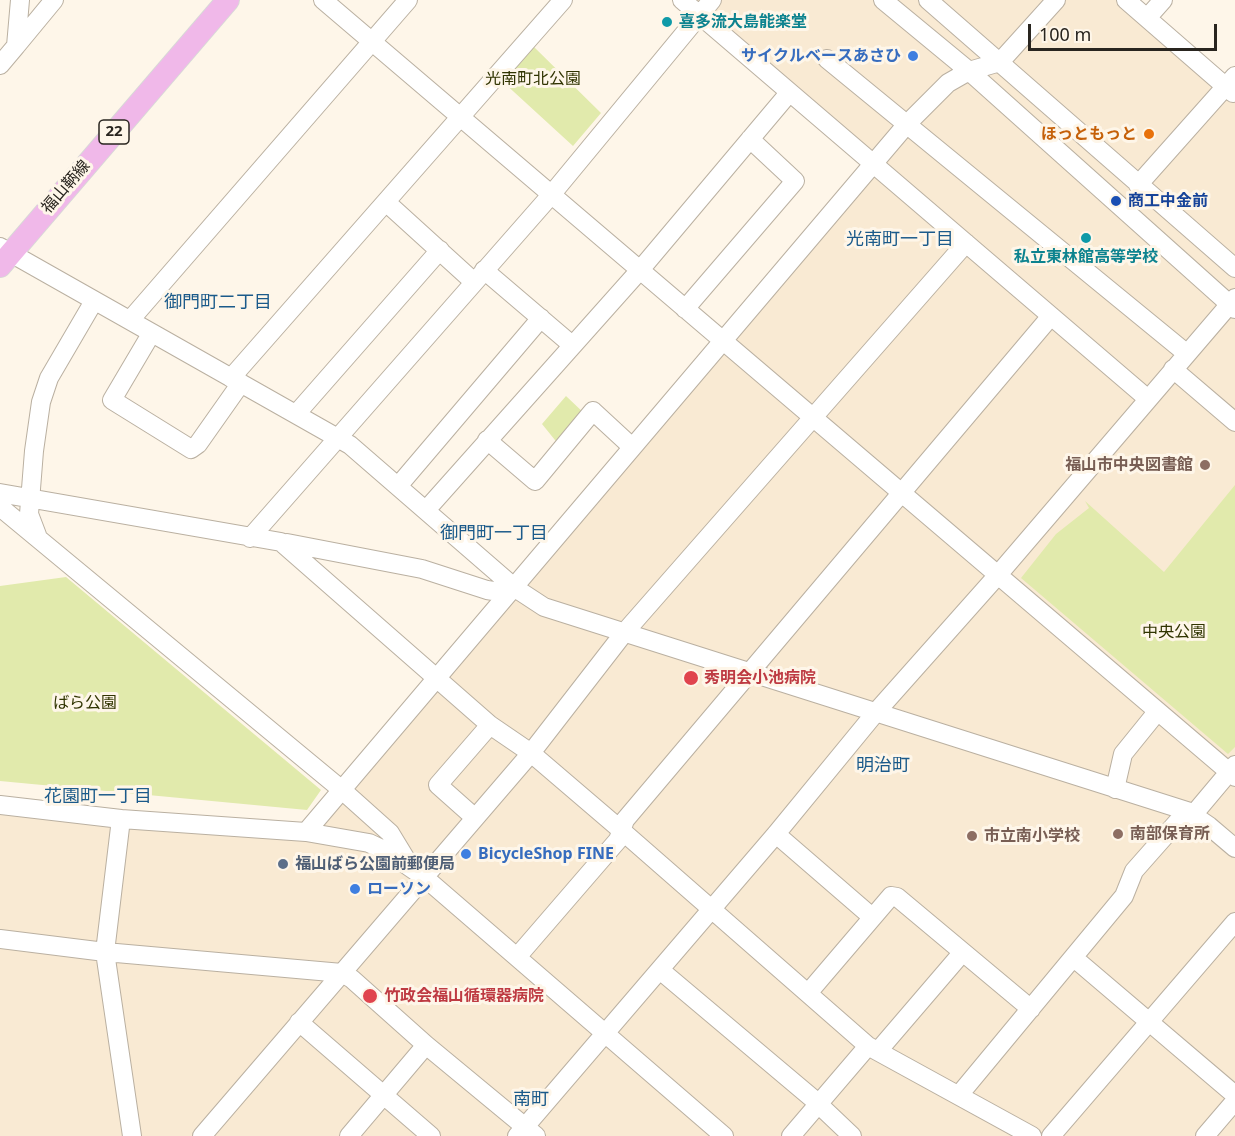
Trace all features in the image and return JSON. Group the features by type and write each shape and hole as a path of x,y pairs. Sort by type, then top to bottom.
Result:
{"main road":[{"name":"福山鞆線","path":"3,255 228,0"}],"street":[{"path":"16,46 20,0"},
{"path":"0,65 54,0"},
{"path":"323,0 1157,712 1233,771 1134,871 1124,896 959,1095"},
{"path":"130,319 408,0"},
{"path":"151,334 112,400 191,448 198,444 236,380 563,0"},
{"path":"682,0 1148,399"},
{"path":"250,538 551,195 712,0"},
{"path":"0,939 105,952 342,973 352,979 526,1133 606,1032 776,834 877,711 997,576 1186,353 1233,304 969,71 883,0"},
{"path":"928,0 1235,268"},
{"path":"306,832 907,124 948,83 969,71 1000,62 1056,0"},
{"path":"1126,0 1232,86 1138,185"},
{"path":"1147,18 1163,0"},
{"path":"827,59 1186,353"},
{"path":"427,509 640,270 789,93"},
{"path":"685,309 795,181 750,139"},
{"path":"387,203 440,250 541,318 573,345"},
{"path":"202,1136 342,973 418,872 474,817 531,753 624,633 966,243"},
{"path":"297,413 440,250"},
{"path":"3,255 130,319 151,334 338,437 399,485 515,588 544,608 877,711 1190,813 1235,848"},
{"path":"37,535 29,514 41,402 49,378 94,301"},
{"path":"517,957 618,840 625,820 1051,316"},
{"path":"399,485 541,318"},
{"path":"1173,369 1235,423"},
{"path":"487,440 535,481 593,411 632,447"},
{"path":"0,493 422,569 487,590 500,592 515,588"},
{"path":"0,507 37,535 342,790 390,833 418,872"},
{"path":"281,542 490,725 531,753 873,1048 1032,1136"},
{"path":"1115,789 1123,754 1157,712"},
{"path":"474,817 438,785 490,725"},
{"path":"0,805 121,819 306,832 369,843 418,872 724,1136"},
{"path":"121,819 105,952 132,1136"},
{"path":"776,834 872,917"},
{"path":"809,992 891,896 897,897 1031,1009"},
{"path":"1051,1136 1235,922"},
{"path":"791,1136 962,953"},
{"path":"1074,958 1235,1095"},
{"path":"660,970 852,1136"},
{"path":"299,1022 431,1136"},
{"path":"349,1136 426,1045"},
{"path":"1205,1136 1235,1101"}],"shaded area":[{"path":"686,0 1127,0 1235,92 1235,1136 0,1136 0,801 310,834 879,166"}],"green space":[{"name":"光南町北公園","path":"532,45 601,113 573,146 502,81"},
{"path":"566,396 586,415 559,445 542,424"},
{"name":"中央公園","path":"1235,485 1235,747 1228,754 1021,578 1056,534 1089,508 1085,501 1164,572"},
{"name":"ばら公園","path":"66,577 321,790 307,810 0,781 0,586"}],"place":[{"name":"喜多流大島能楽堂","path":"667,22"},
{"name":"サイクルベースあさひ","path":"913,56"},
{"name":"ほっともっと","path":"1149,134"},
{"name":"商工中金前","path":"1116,201"},
{"name":"私立東林館高等学校","path":"1086,238"},
{"name":"福山市中央図書館","path":"1205,465"},
{"name":"秀明会小池病院","path":"691,678"},
{"name":"南部保育所","path":"1118,834"},
{"name":"市立南小学校","path":"972,836"},
{"name":"BicycleShop FINE","path":"466,854"},
{"name":"福山ばら公園前郵便局","path":"283,864"},
{"name":"ローソン","path":"355,889"},
{"name":"竹政会福山循環器病院","path":"370,996"}],"district":[{"name":"光南町一丁目","path":"900,240"},
{"name":"御門町二丁目","path":"218,303"},
{"name":"御門町一丁目","path":"494,534"},
{"name":"明治町","path":"883,766"},
{"name":"花園町一丁目","path":"98,797"},
{"name":"南町","path":"531,1100"}]}
